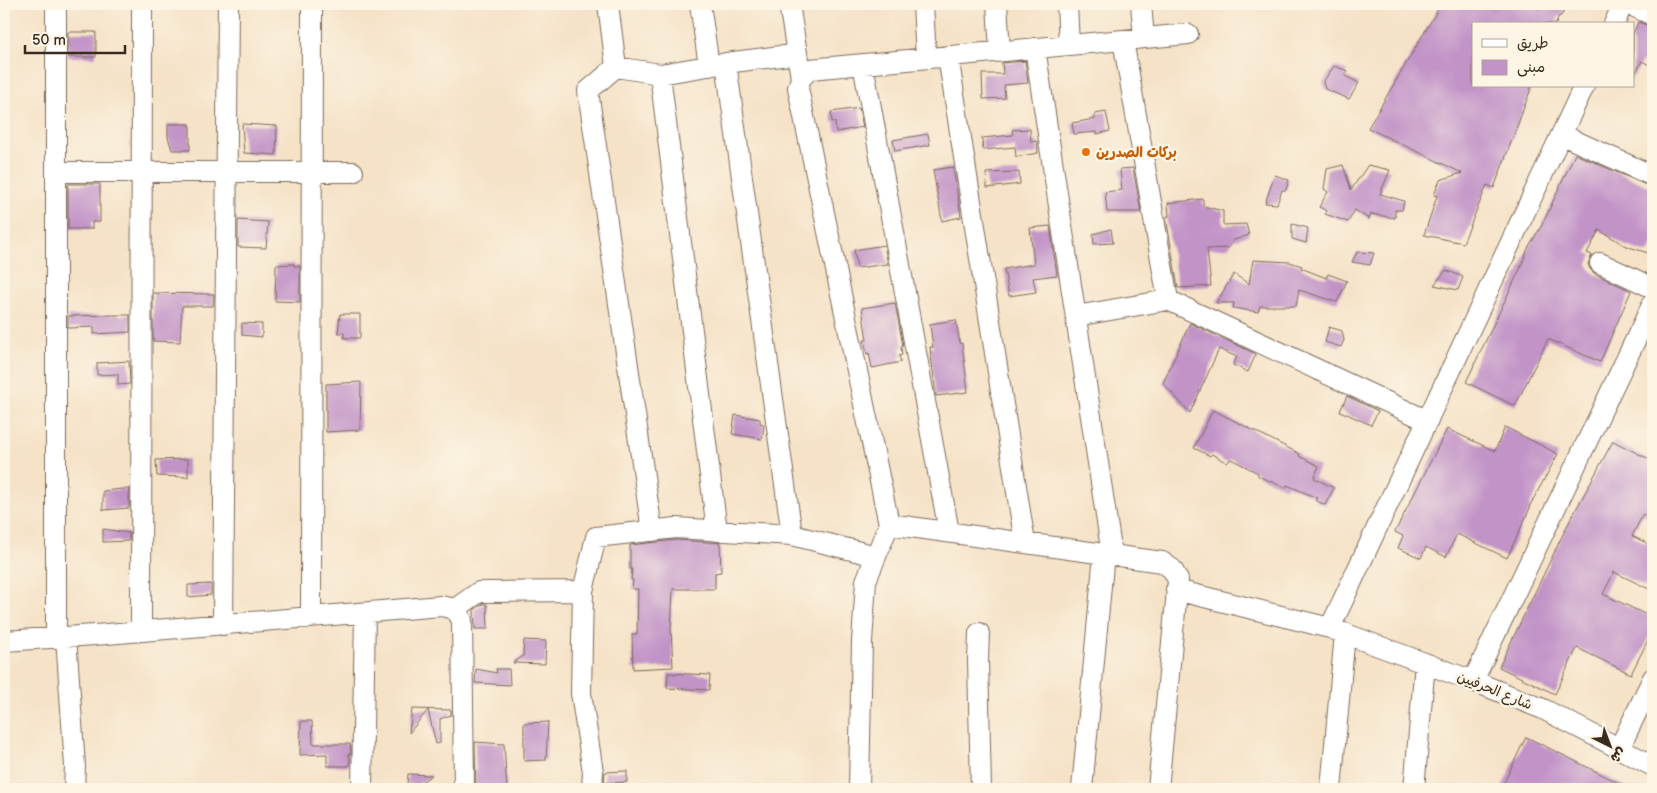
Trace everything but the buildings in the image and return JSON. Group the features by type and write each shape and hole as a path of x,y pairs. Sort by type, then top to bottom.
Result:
{"street":[{"path":"56,4 61,638 74,766 74,789"},
{"path":"141,632 142,4"},
{"path":"223,625 228,4"},
{"path":"311,618 312,4"},
{"path":"608,4 616,67"},
{"path":"700,4 718,64 792,535"},
{"path":"789,4 801,78 798,88 890,524 866,581 863,624 859,789"},
{"path":"922,4 926,58"},
{"path":"997,4 1000,51"},
{"path":"1067,4 1069,45"},
{"path":"1142,4 1144,38"},
{"path":"1615,22 1623,4"},
{"path":"1628,4 1653,15"},
{"path":"801,78 810,69 1188,34"},
{"path":"1123,40 1168,300"},
{"path":"1035,48 1076,316 1108,555 1082,789"},
{"path":"616,67 660,74 718,64 797,54"},
{"path":"948,56 1025,543"},
{"path":"863,64 949,532"},
{"path":"616,67 588,92 652,531"},
{"path":"660,74 717,531"},
{"path":"1331,789 1338,630 1428,421 1583,88"},
{"path":"1562,135 1653,176"},
{"path":"56,172 353,172"},
{"path":"1600,264 1653,288"},
{"path":"1076,316 1168,300 1428,421"},
{"path":"1473,681 1653,303"},
{"path":"890,524 1162,562 1172,569 1178,580 1158,789"},
{"path":"592,789 593,772 581,693 582,591 596,537 676,528 792,535 876,556"},
{"name":"شارع الحرفيين","path":"1176,590 1338,630 1543,709 1653,766"},
{"path":"455,609 479,592 582,591"},
{"path":"4,641 141,632 441,606 455,609 462,620 464,789"},
{"path":"362,789 365,613"},
{"path":"979,633 981,789"},
{"path":"1414,789 1425,663"},
{"path":"1619,748 1653,678"}],"place":[{"name":"بركات الصدرين","path":"1086,152"}]}
